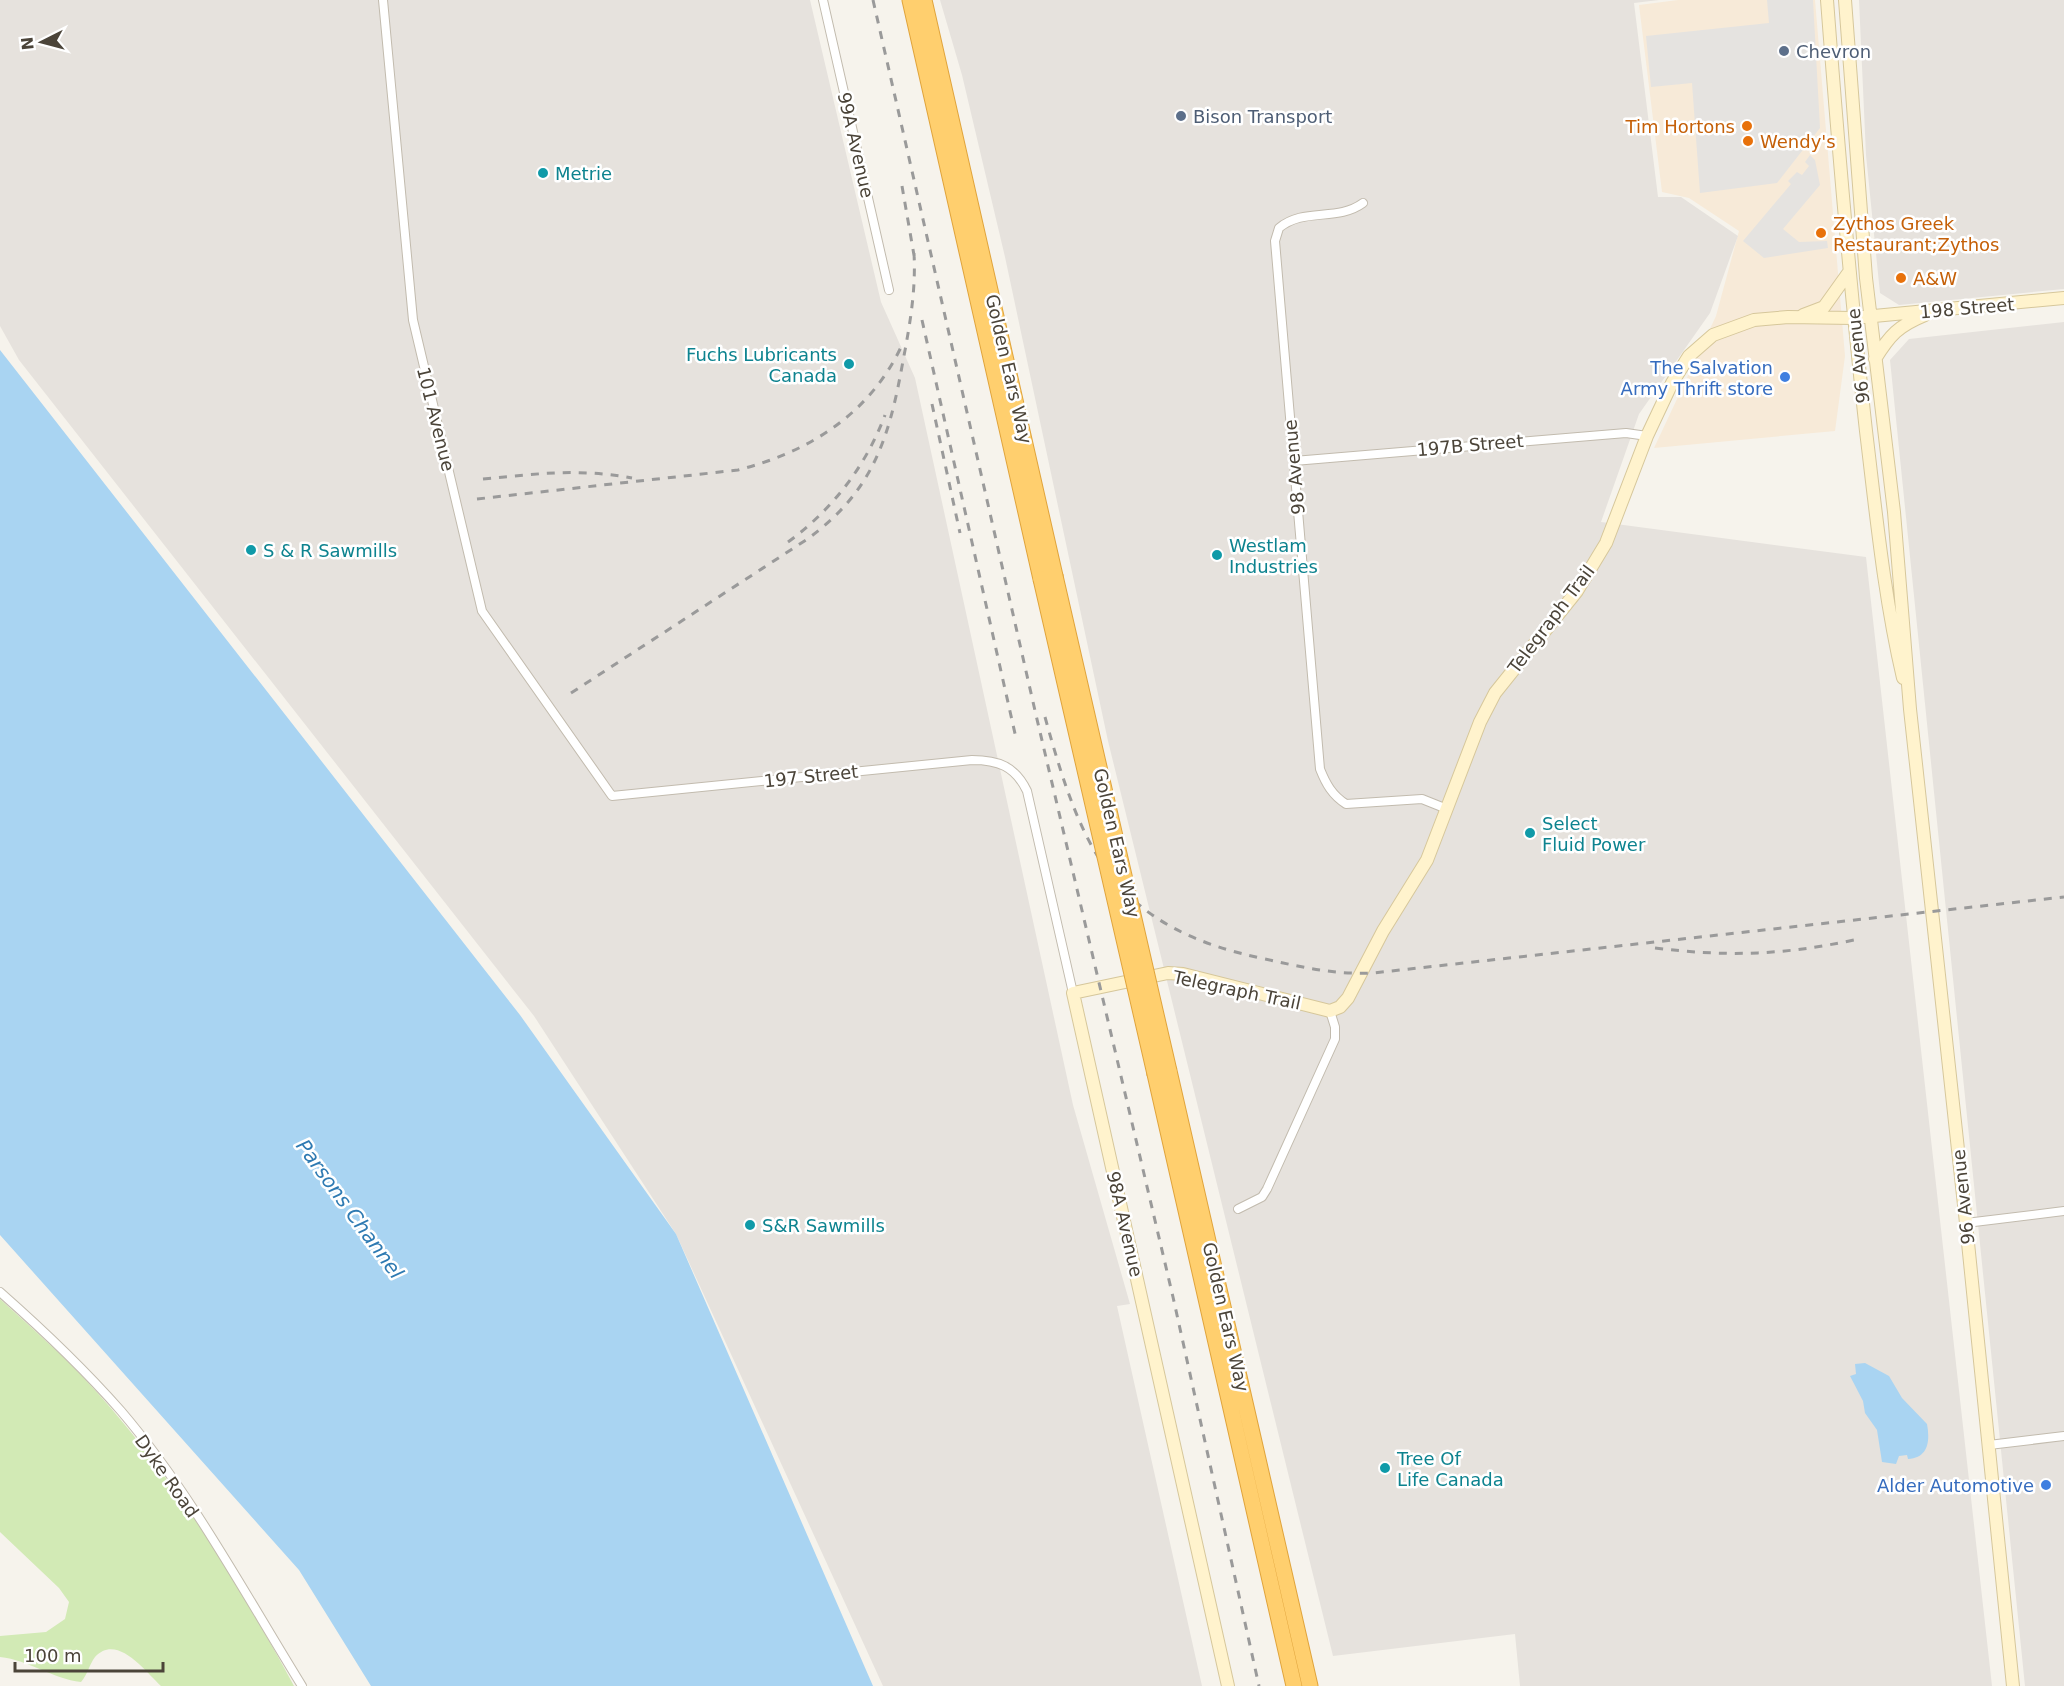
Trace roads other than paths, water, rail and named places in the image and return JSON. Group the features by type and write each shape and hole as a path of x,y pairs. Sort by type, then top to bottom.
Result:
{"highway":[{"name":"Golden Ears Way","path":"917,2 1162,1073 1310,1686"},
{"name":"Golden Ears Way","path":"1162,1073 1294,1686"}],"main road":[{"name":"96 Avenue","path":"1827,0 1853,318 1885,585 1910,709"},
{"name":"96 Avenue","path":"1845,0 1870,317 1896,532 1910,709 1966,1223 2013,1686"},
{"path":"1799,317 1824,307 1849,272"},
{"name":"198 Street","path":"1870,317 2064,298"},
{"path":"1875,360 1888,338 1903,324 1937,310"},
{"name":"Telegraph Trail","path":"1072,993 1168,973 1183,974 1330,1011 1340,1007 1348,998 1383,931 1428,860 1480,722 1495,693 1577,591 1606,543 1647,436 1679,370 1702,343 1713,335 1745,322 1799,317 1870,317"},
{"name":"98A Avenue","path":"1072,993 1228,1686"}],"street":[{"name":"101 Avenue","path":"383,0 412,320 482,611 612,796"},
{"name":"99A Avenue","path":"823,0 889,290"},
{"name":"98 Avenue","path":"1363,203 1351,212 1294,218 1279,228 1275,241 1320,769 1336,798 1346,804 1422,799 1447,809"},
{"name":"197B Street","path":"1294,461 1626,433 1647,436"},
{"name":"197 Street","path":"612,796 972,760 997,762 1009,768"},
{"name":"98A Avenue","path":"1009,768 1017,774 1027,790 1072,993"},
{"path":"1238,1209 1262,1197 1267,1189 1335,1039 1335,1027 1330,1011"},
{"path":"1966,1223 2064,1211"},
{"name":"Dyke Road","path":"0,1292 121,1412 165,1469 233,1572 302,1686"},
{"path":"1989,1445 2064,1436"}],"water":[{"name":"Parsons Channel","path":"0,350 520,1015 676,1234 873,1686 371,1686 299,1570 0,1235"},
{"path":"1865,1363 1889,1376 1902,1398 1927,1424 1927,1447 1915,1458 1908,1459 1907,1455 1899,1456 1896,1464 1882,1462 1877,1430 1865,1413 1863,1401 1850,1376 1856,1374 1855,1364"}],"railway":[{"path":"873,0 1036,715 1173,1297 1259,1686"},
{"path":"902,186 915,261"},
{"path":"571,693 806,540 829,522 847,503 874,462 884,439 898,389 910,320 914,253"},
{"path":"922,320 1016,738"},
{"path":"477,499 738,470 789,453 835,427 855,410 889,369 902,345"},
{"path":"932,404 960,533"},
{"path":"788,542 819,516 846,486 868,452 885,415"},
{"path":"483,479 575,473 632,478"},
{"path":"1045,717 1074,809 1092,846 1113,878 1139,905 1173,928 1214,945 1265,959 1332,972 1373,973 2064,897"},
{"path":"1655,948 1707,953 1755,953 1803,949 1854,940"}],"place":[{"name":"Chevron","path":"1784,51"},
{"name":"Bison Transport","path":"1181,116"},
{"name":"Tim Hortons","path":"1747,126"},
{"name":"Wendy's","path":"1748,141"},
{"name":"Metrie","path":"543,173"},
{"name":"Zythos Greek Restaurant;Zythos","path":"1821,233"},
{"name":"A&W","path":"1901,278"},
{"name":"Fuchs Lubricants Canada","path":"849,364"},
{"name":"The Salvation Army Thrift store","path":"1785,377"},
{"name":"S & R Sawmills","path":"251,550"},
{"name":"Westlam Industries","path":"1217,555"},
{"name":"Select Fluid Power","path":"1530,833"},
{"name":"S&R Sawmills","path":"750,1225"},
{"name":"Tree Of Life Canada","path":"1385,1468"},
{"name":"Alder Automotive","path":"2046,1485"}]}
